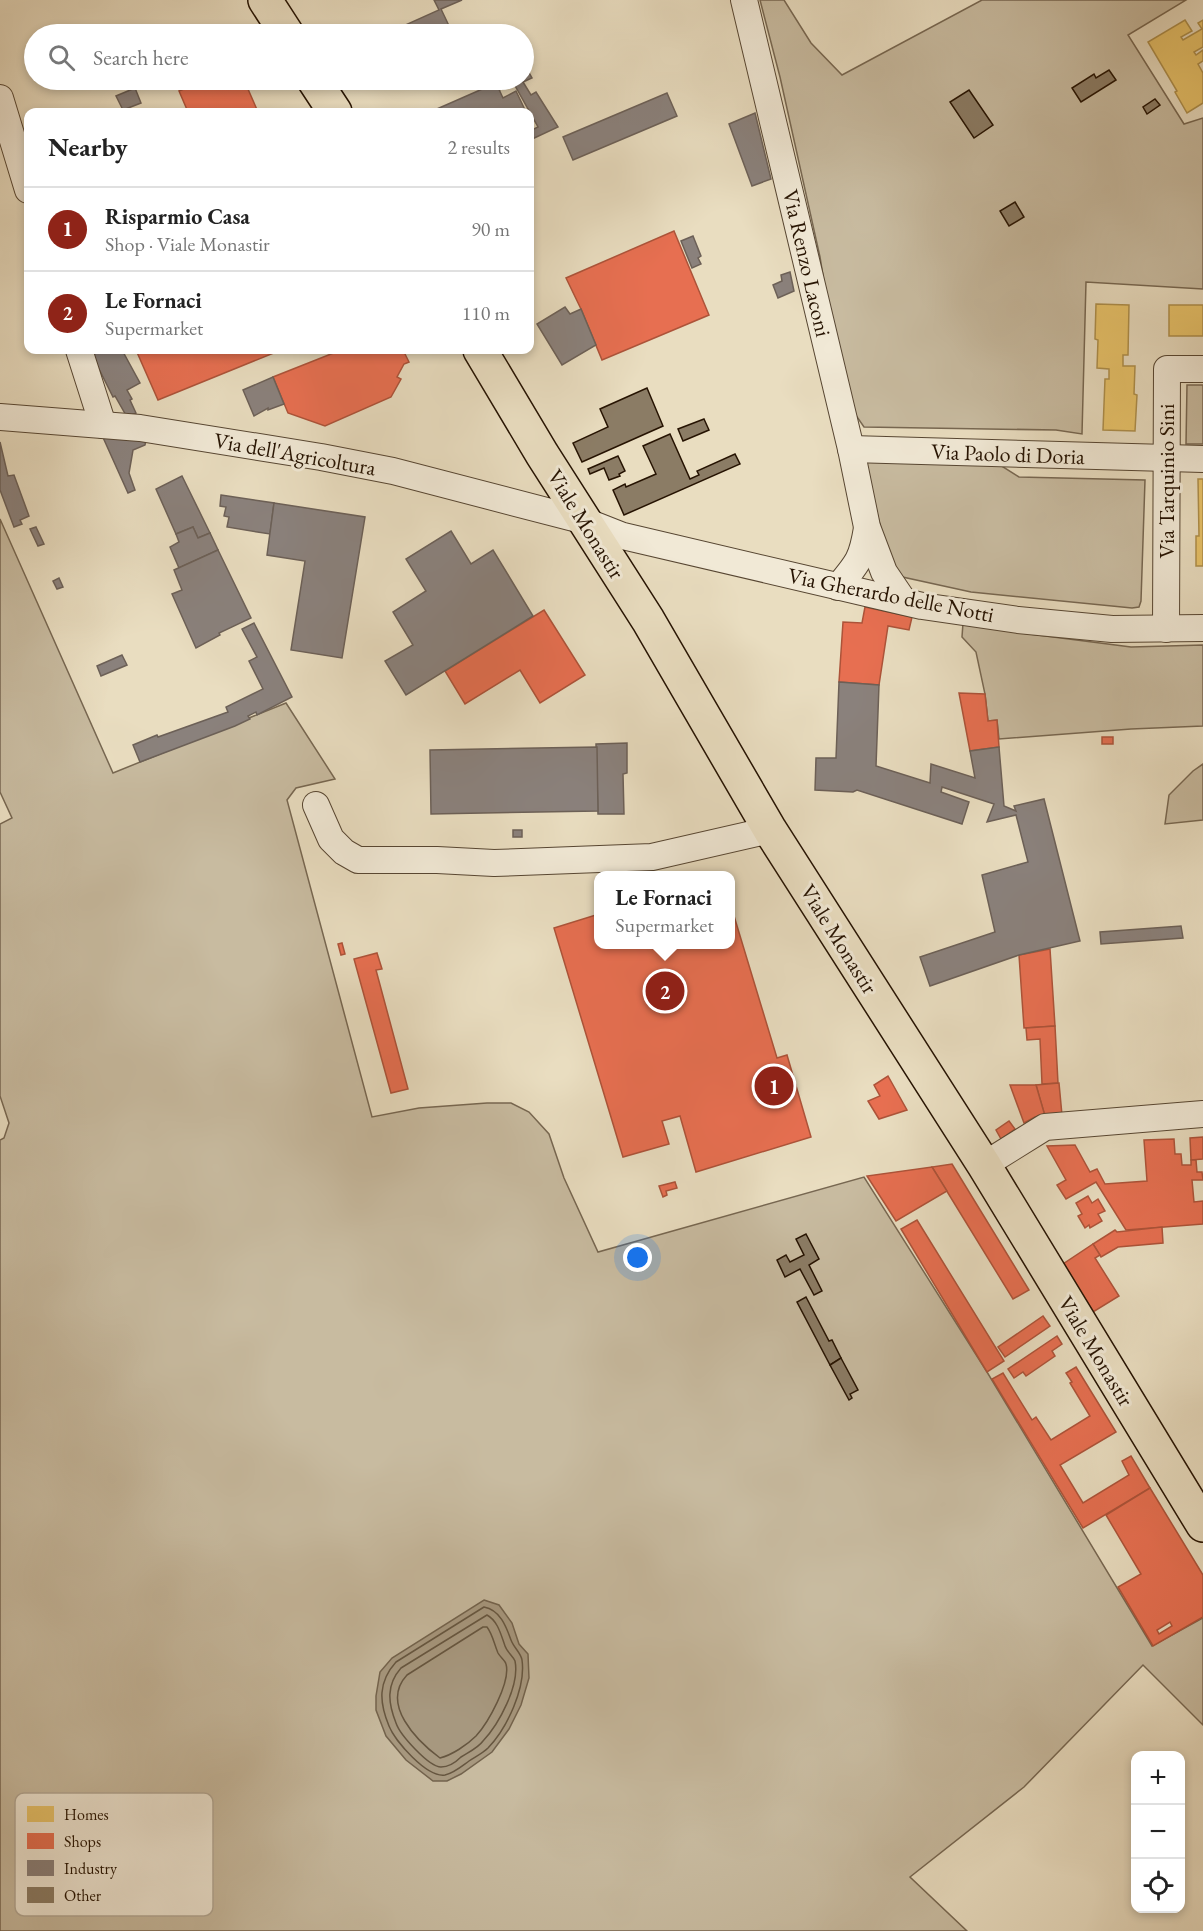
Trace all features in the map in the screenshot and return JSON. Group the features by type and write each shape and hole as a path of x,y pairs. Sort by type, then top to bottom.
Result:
{"main road":[{"path":"266,0 281,24"},
{"path":"320,90 332,108"},
{"name":"Viale Monastir","path":"482,354 542,454 648,620 770,830 984,1165 1198,1510"}],"street":[{"name":"Via Renzo Laconi","path":"744,0 851,449 867,527 884,572 903,600"},
{"path":"0,98 24,177"},
{"path":"80,354 104,425"},
{"name":"Via Tarquinio Sini","path":"1166,629 1167,369 1203,369"},
{"name":"Via dell'Agricoltura","path":"0,417 140,428 321,457 393,471 585,521"},
{"name":"Via Paolo di Doria","path":"851,449 1203,459"},
{"name":"Via Gherardo delle Notti","path":"585,521 623,536 922,606 1018,620 1112,629 1203,628"},
{"name":"Via Renzo Laconi","path":"838,587 859,562 867,527"},
{"path":"316,805 331,839 344,852 358,860 494,863 651,857 770,830"},
{"path":"984,1165 1045,1126 1203,1114"}],"shaded area":[{"path":"760,0 784,0 811,43 842,75 982,0 1186,0 1128,35 1184,124 1203,118 1203,289 1086,282 1082,434 1056,430 864,427 855,414 829,313 820,257 780,77"},
{"path":"1187,385 1203,385 1203,444 1186,444"},
{"path":"863,460 997,463 1019,477 1145,480 1139,607 971,592 898,576 892,570"},
{"path":"0,519 113,773 286,703 335,779 296,788 287,800 372,1117 419,1108 487,1103 511,1103 529,1112 549,1134 564,1178 598,1252 864,1177 987,1372 1152,1646 1203,1618 1203,1725 1143,1665 1024,1787 910,1877 967,1931 0,1931 0,1140 4,1138 9,1123 0,1096 0,824 12,818 0,792"},
{"path":"963,623 1131,647 1203,645 1203,726 999,739 997,720 988,721 976,652 962,637"},
{"path":"1203,764 1203,820 1165,824 1169,795"}],"water":[{"path":"484,1600 499,1605 512,1623 519,1644 528,1654 529,1678 521,1705 509,1729 492,1752 447,1781 433,1781 406,1760 386,1736 376,1710 380,1672 392,1658"}],"building: Homes":[{"path":"1185,20 1192,31 1181,37 1183,40 1202,29 1198,23 1203,20 1203,47 1194,52 1196,55 1203,50 1203,61 1198,64 1203,73 1203,103 1187,113 1175,92 1177,91 1148,42"},
{"path":"1096,304 1129,305 1128,355 1123,355 1123,366 1135,366 1134,394 1137,395 1135,431 1103,430 1105,379 1109,379 1109,369 1097,368"},
{"path":"1169,305 1203,305 1203,336 1169,336"},
{"path":"1198,479 1203,479 1203,566 1196,566 1196,536 1199,536"}],"building: Shops":[{"path":"248,90 256,108 186,108 179,91"},
{"path":"674,231 709,315 602,360 566,278"},
{"path":"138,354 271,354 158,400"},
{"path":"331,354 405,354 409,362 404,364 397,377 401,379 391,397 325,426 288,413 273,377"},
{"path":"865,607 912,617 909,630 888,626 879,685 839,682 843,622 862,623"},
{"path":"544,610 585,675 540,703 520,670 465,704 445,671"},
{"path":"959,693 985,694 988,721 997,720 999,747 970,751"},
{"path":"1102,737 1113,737 1113,744 1102,744"},
{"path":"594,916 594,949 735,949 735,919 777,1058 787,1055 811,1137 696,1172 680,1116 662,1121 669,1144 623,1157 554,928"},
{"path":"342,943 345,954 341,955 338,944"},
{"path":"1050,949 1055,1026 1024,1028 1019,955"},
{"path":"377,953 382,969 376,970 408,1089 391,1093 354,959"},
{"path":"1055,1026 1058,1083 1042,1084 1040,1039 1027,1040 1026,1028"},
{"path":"888,1076 907,1110 879,1119 868,1101 880,1096 874,1085"},
{"path":"1059,1083 1062,1115 1045,1116 1036,1085"},
{"path":"1010,1085 1036,1085 1045,1116 1035,1117 1024,1123"},
{"path":"1009,1121 1015,1129 1001,1139 996,1130"},
{"path":"1203,1137 1203,1159 1191,1160 1190,1138"},
{"path":"1174,1139 1175,1154 1181,1154 1182,1165 1191,1165 1191,1160 1196,1160 1197,1172 1202,1172 1203,1180 1192,1180 1194,1202 1203,1201 1203,1224 1126,1230 1096,1182 1066,1199 1057,1185 1066,1180 1047,1146 1075,1145 1090,1172 1097,1169 1105,1184 1147,1181 1144,1140"},
{"path":"952,1164 1029,1290 1013,1299 932,1167"},
{"path":"932,1167 947,1191 896,1221 867,1176"},
{"path":"675,1182 677,1188 666,1191 667,1195 663,1197 659,1186"},
{"path":"1088,1196 1092,1203 1098,1199 1105,1211 1098,1214 1102,1221 1090,1228 1089,1225 1085,1228 1078,1216 1082,1214 1076,1203"},
{"path":"917,1220 1004,1361 987,1372 901,1229"},
{"path":"1162,1227 1163,1243 1118,1247 1101,1257 1093,1244 1115,1230 1117,1232"},
{"path":"1093,1244 1100,1255 1095,1258 1119,1296 1093,1312 1063,1264"},
{"path":"1043,1316 1050,1326 1005,1357 998,1347"},
{"path":"1057,1336 1062,1344 1052,1351 1055,1356 1026,1376 1023,1372 1014,1378 1008,1369"},
{"path":"1076,1367 1116,1432 1060,1465 1083,1503 1129,1475 1122,1461 1131,1456 1150,1488 1083,1528 992,1379 1003,1373 1032,1420 1036,1417 1051,1440 1090,1416 1066,1373"},
{"path":"1150,1488 1203,1575 1203,1617 1153,1646 1118,1587 1141,1574 1106,1515","holes":["1170,1622 1172,1626 1159,1634 1157,1630"]}],"building: Industry":[{"path":"434,0 462,0 441,9 448,24 408,24 439,10"},
{"path":"136,90 141,103 122,108 116,96"},
{"path":"480,90 499,90 503,98 516,91 524,108 439,108"},
{"path":"517,90 528,90 531,95 536,92 558,127 534,138 534,129 538,127 534,120 534,108 527,108"},
{"path":"667,93 677,116 573,160 563,137"},
{"path":"755,113 771,179 752,186 729,124"},
{"path":"693,236 701,256 698,258 701,264 692,268 681,241"},
{"path":"790,272 794,291 778,298 773,285 782,281 781,275"},
{"path":"565,307 570,314 581,309 596,345 562,365 537,324"},
{"path":"124,354 140,383 127,390 136,413 127,417 115,396 113,397 92,355"},
{"path":"273,377 284,404 268,410 268,408 254,416 243,390"},
{"path":"101,433 146,440 145,445 133,450 129,473 135,490 128,493"},
{"path":"0,442 8,476 14,475 29,516 20,520 22,524 14,527 0,490"},
{"path":"182,476 210,533 198,538 193,527 176,534 156,489"},
{"path":"221,495 274,503 270,534 227,527 229,517 224,516 226,507 220,506"},
{"path":"274,503 365,517 342,658 291,650 305,561 267,555"},
{"path":"36,527 44,544 38,546 30,529"},
{"path":"193,527 198,538 210,533 218,550 179,568 170,547 179,542 176,534"},
{"path":"451,531 471,564 493,550 533,616 406,695 385,661 413,645 393,612 426,591 406,559"},
{"path":"218,550 251,618 219,633 220,635 196,648 172,594 182,590 174,570"},
{"path":"59,578 63,587 57,589 53,581"},
{"path":"254,623 292,697 257,715 256,712 248,716 250,719 235,726 140,762 133,745 228,712 226,707 263,689 249,661 257,657 242,629"},
{"path":"122,655 127,665 101,676 97,666"},
{"path":"839,682 879,685 876,766 930,783 931,764 975,778 970,751 999,747 1004,806 1016,811 1014,806 1044,799 1080,941 1019,955 930,986 920,957 995,932 982,875 1028,862 1016,815 987,822 994,804 942,787 941,792 969,802 962,824 857,790 853,792 815,790 816,758 836,758"},
{"path":"627,743 627,773 623,774 624,814 598,814 596,744"},
{"path":"597,747 598,811 431,814 430,750"},
{"path":"513,830 522,830 522,837 513,837"},
{"path":"1181,926 1183,938 1101,944 1100,932"}],"building: Other":[{"path":"1109,70 1116,80 1081,102 1072,88 1094,74 1096,78"},
{"path":"969,90 993,125 974,138 950,102"},
{"path":"1155,99 1160,105 1147,114 1143,107"},
{"path":"1015,202 1024,217 1009,226 1000,211"},
{"path":"647,388 663,426 582,462 573,443 608,427 600,409"},
{"path":"704,419 709,430 683,441 678,429"},
{"path":"670,434 690,479 699,475 697,471 735,454 740,464 624,515 613,490 656,474 643,446"},
{"path":"618,456 625,471 619,474 620,476 609,480 604,468 590,474 588,469"},
{"path":"806,1234 819,1259 809,1265 822,1291 814,1295 800,1269 785,1277 777,1260 786,1255 790,1262 804,1255 796,1239"},
{"path":"806,1297 829,1341 832,1340 841,1358 830,1365 797,1302"},
{"path":"841,1358 858,1390 850,1394 852,1398 849,1400 830,1365"}],"place":[{"name":"Le Fornaci","path":"665,991"},
{"name":"Risparmio Casa","path":"774,1086"}]}
